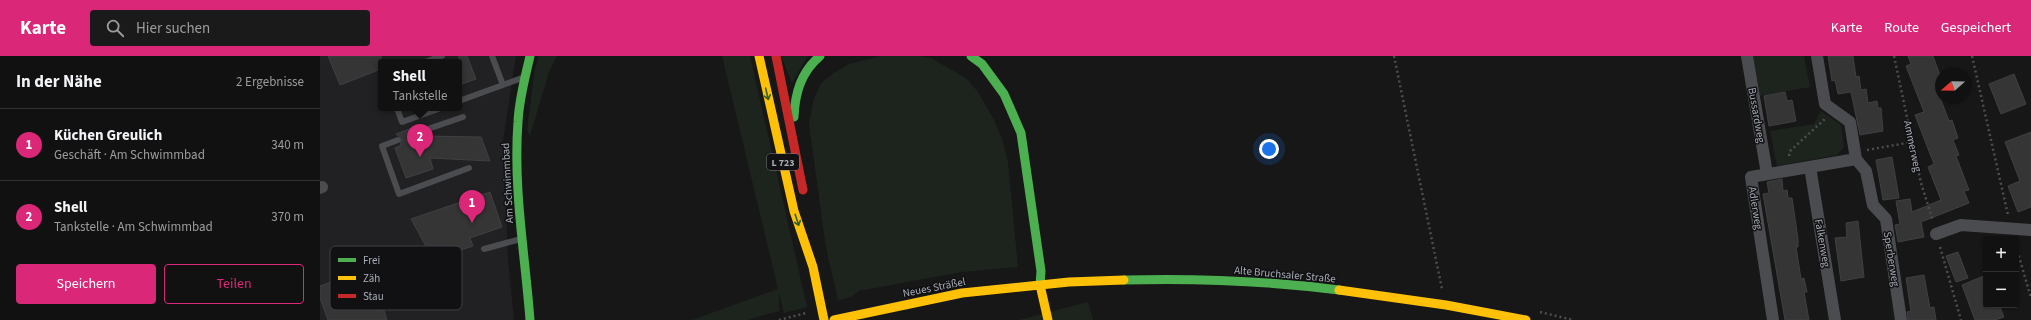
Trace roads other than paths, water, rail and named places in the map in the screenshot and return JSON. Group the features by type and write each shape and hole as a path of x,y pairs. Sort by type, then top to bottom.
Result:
{"street":[{"name":"Am Schwimmbad","path":"530,56 524,78 516,133 516,179 530,320"},
{"name":"L 723","path":"759,56 794,211 813,267"},
{"name":"L 723","path":"776,56 805,201"},
{"path":"795,151 794,113 797,92 803,76 820,56"},
{"path":"971,56 982,64 1004,94 1021,133 1040,271 1040,285 1048,320"},
{"name":"Bussardweg","path":"1747,56 1767,174"},
{"path":"1817,56 1825,104 1850,122 1855,155"},
{"name":"Adlerweg","path":"1773,320 1751,177 1810,167 1855,155"},
{"name":"Sperberweg","path":"1855,155 1866,171 1873,205 1886,219 1901,320"},
{"name":"Falkenweg","path":"1810,167 1836,320"},
{"name":"L 723","path":"808,222 813,267 824,320"},
{"path":"1936,234 1961,225 2031,230"},
{"name":"Alte Bruchsaler Straße","path":"1040,285 1119,280 1226,281 1336,290 1446,305 1526,320"},
{"name":"Neues Sträßel","path":"834,320 856,314 962,293 1040,285"},
{"name":"Am Schwimmbad","path":"530,309 535,320"}],"lane":[{"path":"492,56 503,86"},
{"path":"462,100 524,78"},
{"path":"398,111 402,122 433,111"},
{"path":"422,131 464,116"},
{"path":"398,140 382,146 400,194 469,168"},
{"path":"484,249 522,238"}],"place":[{"name":"Shell","path":"420,157"},
{"name":"Küchen Greulich","path":"472,223"}]}
